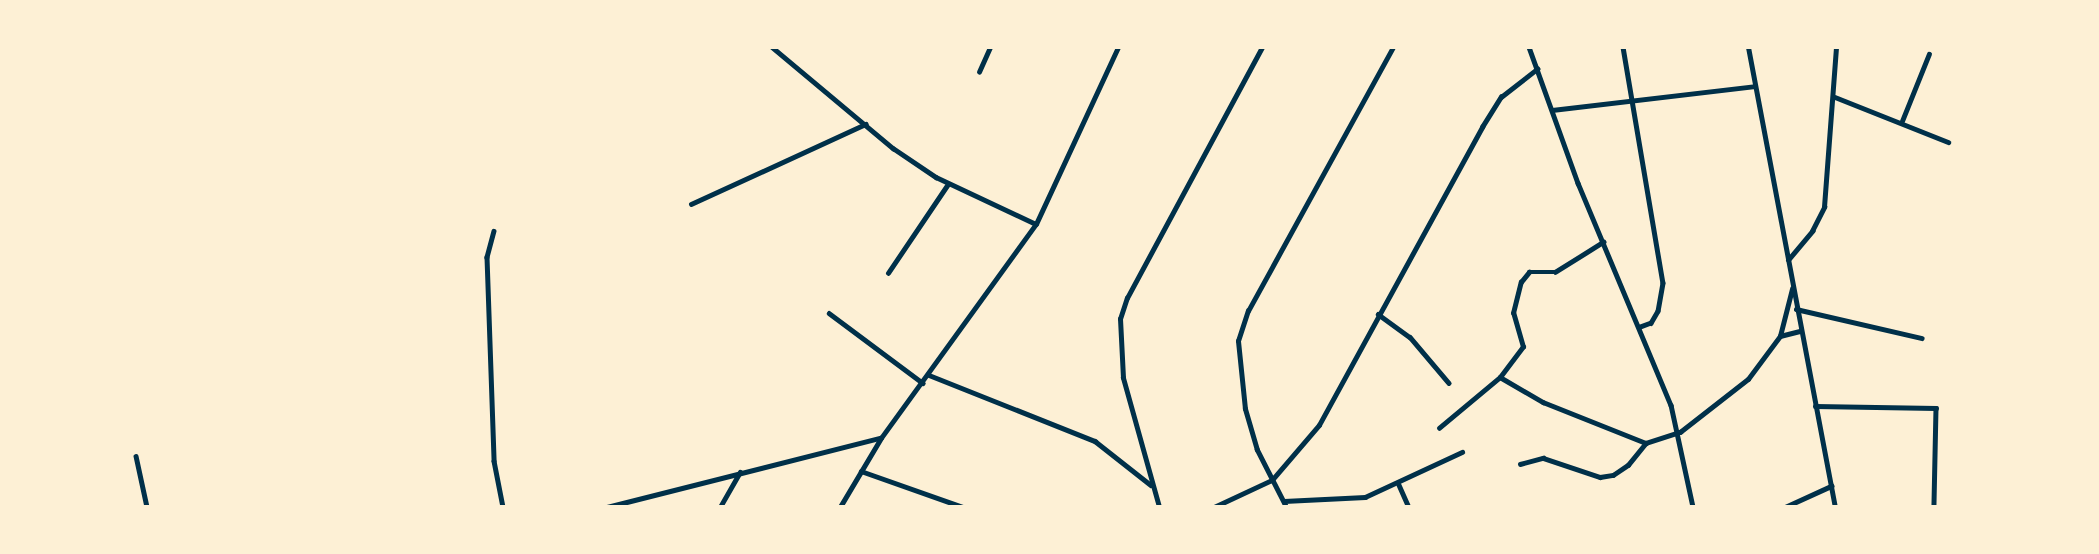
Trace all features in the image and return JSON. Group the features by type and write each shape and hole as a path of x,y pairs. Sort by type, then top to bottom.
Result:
{"street":[{"path":"772,47 893,148 948,184 1036,224"},
{"path":"979,72 990,47"},
{"path":"840,507 881,438 1036,224 1118,47"},
{"path":"1159,507 1123,378 1120,319 1127,298 1262,47"},
{"path":"1393,47 1248,311 1238,341 1245,409 1272,480 1285,504 1365,497 1399,485 1462,452"},
{"path":"1529,47 1603,242 1640,327 1680,432 1693,507"},
{"path":"1623,47 1663,283 1658,311 1651,323 1640,327"},
{"path":"1748,47 1835,507"},
{"path":"1787,261 1812,231 1825,207 1835,97 1836,47"},
{"path":"1902,121 1929,54"},
{"path":"1214,507 1272,480 1319,425 1482,127 1501,97 1537,69"},
{"path":"1552,110 1630,98 1755,86"},
{"path":"1835,97 1902,121 1948,142"},
{"path":"691,204 866,124"},
{"path":"888,273 948,184"},
{"path":"494,231 487,257 494,461 503,507"},
{"path":"1439,428 1500,377 1523,347 1513,313 1521,282 1529,272 1555,272 1603,242"},
{"path":"1520,464 1543,458 1600,477 1628,465 1646,443 1680,432 1748,379 1780,336 1792,289"},
{"path":"1796,309 1922,338"},
{"path":"829,313 923,383"},
{"path":"1378,314 1410,337 1449,383"},
{"path":"1780,336 1800,331"},
{"path":"929,375 1095,442 1152,485"},
{"path":"1500,377 1543,402 1646,443"},
{"path":"1815,406 1936,408 1934,507"},
{"path":"607,507 881,438"},
{"path":"136,456 147,507"},
{"path":"861,471 963,507"},
{"path":"720,507 741,472"},
{"path":"1399,485 1409,507"},
{"path":"1784,507 1831,485"}]}
